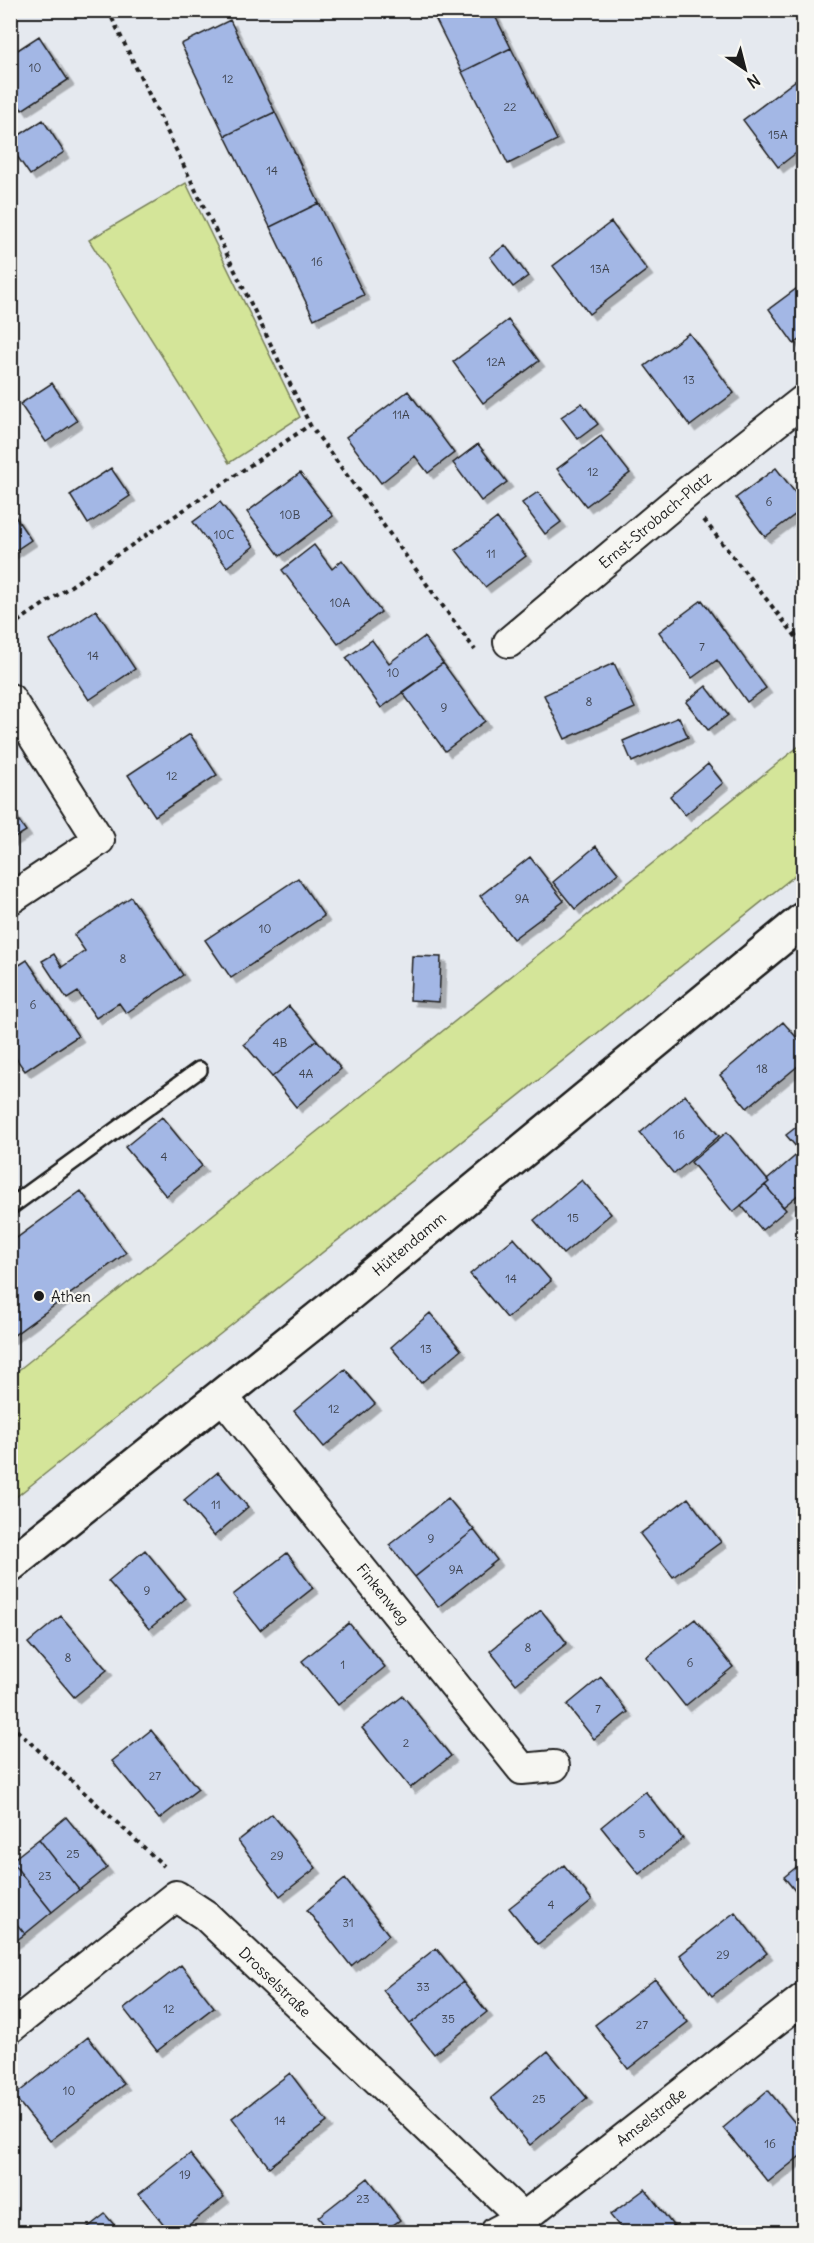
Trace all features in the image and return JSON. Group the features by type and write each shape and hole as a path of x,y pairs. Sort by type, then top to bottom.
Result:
{"street":[{"name":"Ernst-Strobach-Platz","path":"509,642 684,495 804,400"},
{"path":"10,699 99,840 10,899"},
{"name":"Hüttendamm","path":"10,1565 222,1396 804,919"},
{"name":"Finkenweg","path":"222,1396 522,1769 554,1766"},
{"path":"10,2028 176,1896"},
{"name":"Drosselstraße","path":"176,1896 205,1915 523,2218"},
{"name":"Amselstraße","path":"496,2232 523,2218 804,1998"}],"lane":[{"path":"10,1207 199,1070"}],"path":[{"path":"108,10 310,424 485,663 509,642"},
{"path":"10,627 310,424"},
{"path":"684,495 804,647"},
{"path":"10,1724 169,1870 176,1896"}],"green space":[{"path":"186,183 300,417 229,463 89,240"},
{"path":"803,743 803,869 11,1501 11,1376"}],"building":[{"path":"431,10 492,10 511,48 462,72"},
{"path":"230,20 275,112 225,136 181,44"},
{"path":"39,36 68,80 22,110 10,92 10,55"},
{"path":"511,48 557,140 508,164 462,72"},
{"path":"804,74 804,147 778,167 743,120"},
{"path":"275,112 319,203 270,227 225,136"},
{"path":"43,120 64,152 30,175 10,146 10,141"},
{"path":"319,203 364,295 314,319 270,227"},
{"path":"611,222 647,270 589,314 553,266"},
{"path":"505,245 528,276 513,287 490,257"},
{"path":"804,283 804,337 794,344 769,309"},
{"path":"508,320 539,361 483,403 453,362"},
{"path":"689,333 734,393 690,426 645,366"},
{"path":"52,383 77,421 46,442 20,404"},
{"path":"408,391 454,453 428,473 415,456 381,483 346,437"},
{"path":"582,403 598,424 578,439 561,417"},
{"path":"601,436 630,473 586,506 557,469"},
{"path":"478,444 507,482 481,501 453,463"},
{"path":"111,468 130,496 88,524 70,495"},
{"path":"776,468 804,504 804,508 765,537 736,498"},
{"path":"300,473 333,516 280,556 247,512"},
{"path":"538,492 561,522 545,534 522,503"},
{"path":"220,502 254,546 227,567 193,522"},
{"path":"10,509 31,540 10,554"},
{"path":"497,518 526,556 485,587 456,550"},
{"path":"314,545 332,569 342,560 381,612 338,644 282,570"},
{"path":"702,600 766,688 747,702 717,660 692,678 659,632"},
{"path":"96,610 135,669 89,700 50,641"},
{"path":"424,637 443,663 381,708 346,658 372,640 389,663"},
{"path":"443,663 485,721 445,751 402,692"},
{"path":"614,663 635,708 565,739 544,695"},
{"path":"706,686 728,715 708,730 686,702"},
{"path":"679,717 688,737 632,762 623,741"},
{"path":"190,734 217,775 155,816 128,775"},
{"path":"708,764 723,783 685,815 670,796"},
{"path":"10,808 26,831 10,841"},
{"path":"596,846 618,873 575,909 553,882"},
{"path":"530,857 564,901 513,939 480,896"},
{"path":"298,878 324,916 231,978 205,940"},
{"path":"131,897 183,975 126,1013 119,1003 96,1018 78,992 67,999 42,961 54,954 62,967 85,951 74,935"},
{"path":"412,956 441,957 439,1002 410,1000"},
{"path":"27,960 78,1036 25,1071 10,1050 10,971"},
{"path":"289,1006 317,1040 272,1077 244,1044"},
{"path":"783,1022 804,1046 804,1061 747,1108 720,1075"},
{"path":"317,1040 341,1069 296,1107 272,1077"},
{"path":"685,1095 719,1136 674,1174 640,1133"},
{"path":"162,1117 202,1166 166,1196 125,1147"},
{"path":"804,1121 804,1156 786,1135"},
{"path":"727,1132 769,1182 733,1212 691,1162"},
{"path":"800,1152 804,1156 804,1190 783,1207 765,1185 769,1182 767,1180"},
{"path":"582,1180 611,1214 563,1254 534,1220"},
{"path":"765,1185 786,1210 762,1230 741,1205"},
{"name":"Athen","path":"81,1191 126,1253 10,1338 10,1243"},
{"path":"514,1238 551,1281 507,1318 470,1274"},
{"path":"430,1313 461,1350 421,1383 391,1347"},
{"path":"345,1369 375,1404 324,1447 294,1411"},
{"path":"218,1472 248,1507 214,1536 184,1500"},
{"path":"448,1498 474,1530 415,1577 389,1545"},
{"path":"688,1498 721,1542 673,1577 640,1534"},
{"path":"474,1530 497,1560 438,1607 415,1577"},
{"path":"145,1550 185,1599 149,1629 108,1581"},
{"path":"287,1553 313,1588 260,1630 233,1595"},
{"path":"541,1610 567,1643 516,1684 490,1651"},
{"path":"61,1616 107,1670 74,1697 28,1643"},
{"path":"695,1619 733,1667 685,1706 646,1657"},
{"path":"349,1623 385,1667 338,1705 302,1661"},
{"path":"601,1677 628,1712 594,1739 567,1705"},
{"path":"403,1696 451,1756 410,1788 362,1728"},
{"path":"151,1730 198,1789 159,1819 112,1761"},
{"path":"645,1791 683,1839 639,1874 601,1827"},
{"path":"272,1814 316,1868 280,1896 238,1841"},
{"path":"66,1817 107,1868 79,1890 39,1839"},
{"path":"39,1839 79,1890 52,1912 11,1861"},
{"path":"11,1861 52,1912 25,1934 10,1916"},
{"path":"804,1861 804,1902 784,1877"},
{"path":"564,1865 592,1900 538,1944 509,1908"},
{"path":"345,1879 389,1935 351,1966 307,1910"},
{"path":"735,1912 767,1953 712,1996 680,1955"},
{"path":"10,1916 25,1934 10,1945"},
{"path":"436,1948 463,1982 410,2024 383,1990"},
{"path":"181,1965 214,2007 157,2051 124,2009"},
{"path":"655,1979 688,2022 628,2069 595,2025"},
{"path":"463,1982 487,2012 434,2054 410,2024"},
{"path":"88,2037 124,2084 50,2141 14,2096"},
{"path":"548,2051 587,2098 530,2145 491,2098"},
{"path":"290,2073 327,2122 269,2167 232,2118"},
{"path":"768,2090 804,2134 804,2153 768,2182 723,2128"},
{"path":"190,2154 224,2197 180,2232 170,2232 139,2194"},
{"path":"368,2178 400,2220 383,2232 330,2232 318,2217"},
{"path":"645,2189 678,2232 624,2232 610,2215"},
{"path":"105,2214 120,2232 82,2232"}],"place":[{"name":"Athen","path":"39,1296"}]}
